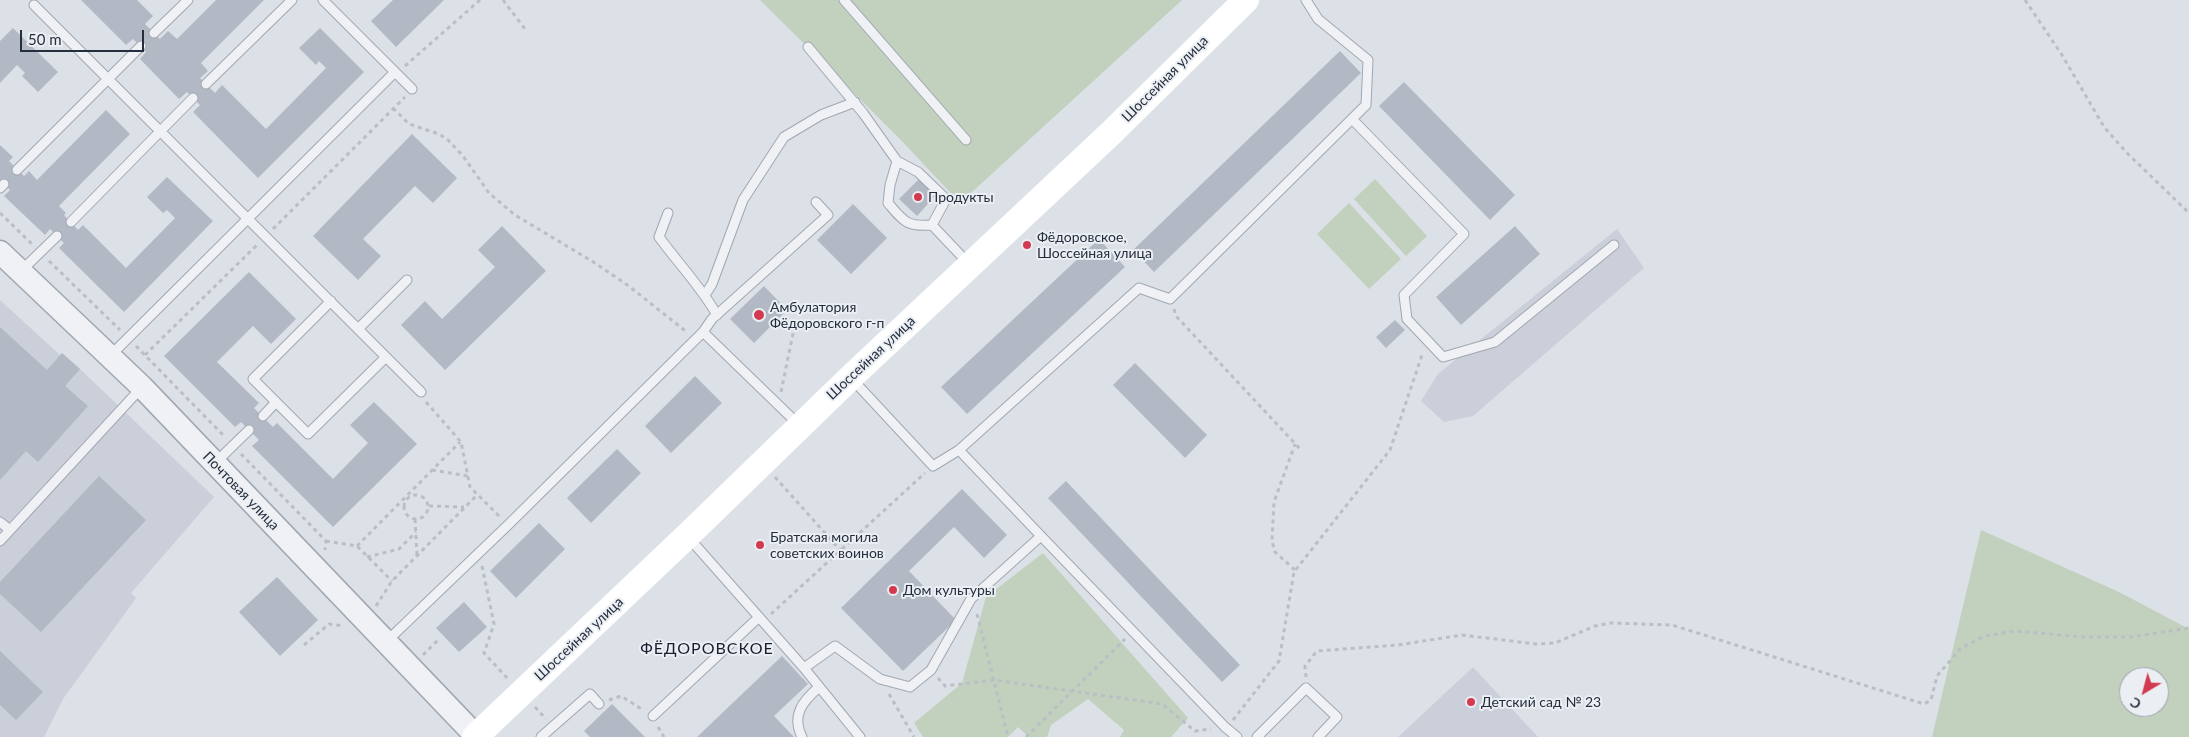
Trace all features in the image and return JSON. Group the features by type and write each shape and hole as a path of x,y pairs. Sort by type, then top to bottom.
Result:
{"main road":[{"name":"Шоссейная улица","path":"475,736 1111,133 1246,0"}],"street":[{"name":"Почтовая улица","path":"0,252 142,387 215,463 367,613 386,642 475,736"}],"lane":[{"path":"154,33 188,0"},
{"path":"206,84 292,0"},
{"path":"323,0 412,89"},
{"path":"844,0 966,140"},
{"path":"851,378 933,466 959,450 1139,288 1170,299 1366,105 1368,60 1318,19 1306,0"},
{"path":"34,5 421,392"},
{"path":"17,170 141,46"},
{"path":"808,47 855,102 897,161 918,172 946,199 932,225"},
{"path":"110,356 395,72"},
{"path":"70,222 193,98"},
{"path":"706,295 712,284 743,200 784,138 821,115 855,102"},
{"path":"1352,119 1464,234 1404,295 1407,319 1443,357 1495,342 1614,245"},
{"path":"897,161 890,185 888,203 902,221 915,226 932,225 971,266"},
{"path":"386,642 696,340 717,315 828,215 816,202"},
{"path":"668,213 659,237 693,282 706,295 717,315"},
{"path":"21,271 57,236"},
{"path":"358,329 407,280"},
{"path":"331,301 252,379 308,434 386,357"},
{"path":"703,332 800,426"},
{"path":"0,540 142,387"},
{"path":"262,416 276,402"},
{"path":"215,463 249,430"},
{"path":"959,450 1040,536 1226,728 1237,737"},
{"path":"0,522 10,530"},
{"path":"687,536 804,668 860,737"},
{"path":"804,668 835,646 880,679 910,687 931,670 971,599 1040,536"},
{"path":"653,716 761,620"},
{"path":"802,737 798,730 797,715 804,700 819,687"},
{"path":"1257,737 1306,688 1337,717 1318,737"},
{"path":"541,737 590,694 599,704"}],"path":[{"path":"395,72 410,63 480,0"},
{"path":"503,0 525,29"},
{"path":"2025,0 2062,55 2104,127 2126,152 2189,212"},
{"path":"145,355 412,89"},
{"path":"393,108 409,124 439,134 456,147 489,193 515,215 603,268 696,340"},
{"path":"1170,299 1176,316 1302,451"},
{"path":"778,404 794,329 866,324"},
{"path":"931,670 945,686 994,680 1162,704 1195,731 1226,728 1279,661 1295,570 1390,450 1427,340"},
{"path":"421,392 427,405 461,442 470,487 508,525"},
{"path":"357,546 461,442"},
{"path":"1295,444 1274,502 1272,541 1275,552 1295,570"},
{"path":"763,463 840,550"},
{"path":"761,620 933,466"},
{"path":"432,470 468,476"},
{"path":"304,645 329,624 348,626 367,613 392,581 478,494"},
{"path":"421,496 429,506 428,513 422,518 415,520 409,517 405,511 404,504 407,497 421,496"},
{"path":"429,506 465,507"},
{"path":"415,520 417,555"},
{"path":"367,556 399,549 416,532"},
{"path":"326,541 357,546 392,581"},
{"path":"479,553 494,624 484,653"},
{"path":"971,599 975,607 1008,737"},
{"path":"1306,688 1306,666 1317,650 1398,645 1462,635 1536,644 1556,643 1595,626 1611,623 1637,623 1672,625 1924,704 1931,700 1937,676 1961,648 1985,636 2015,631 2084,637 2131,638 2189,628"},
{"path":"1026,737 1133,631"},
{"path":"419,658 440,638"},
{"path":"880,679 914,737"},
{"path":"599,704 621,696 653,716 664,737"}],"shaded area":[{"path":"1617,229 1644,268 1473,416 1444,422 1421,401 1438,374"},
{"path":"0,300 60,355 62,353 80,369 214,497 131,593 136,598 63,699 44,737 0,737"},
{"name":"Детский сад № 23","path":"1473,667 1538,737 1398,737"}],"green space":[{"path":"760,0 1182,0 960,203 900,139"},
{"path":"1375,179 1427,236 1406,256 1354,199"},
{"path":"1349,203 1401,259 1369,289 1317,234"},
{"path":"1981,530 2119,592 2189,629 2189,737 1932,737"},
{"path":"1043,553 1188,718 1171,737 1120,737 1124,730 1088,699 1051,725 1047,737 1029,737 1018,727 1008,737 923,737 914,723 962,683 986,597"}],"building":[{"path":"81,0 137,0 153,16 145,24 160,39 168,31 177,39 216,0 264,0 201,63 208,71 200,78 215,93 222,85 266,129 326,68 319,61 316,65 299,48 320,28 364,72 258,178 193,112 200,105 187,92 179,99 140,59 146,52 133,39 126,45"},
{"path":"393,0 444,0 396,47 371,21"},
{"path":"13,28 58,72 38,92 22,76 25,73 17,65 0,83 0,41"},
{"path":"1340,51 1361,73 1154,272 1133,250"},
{"path":"1404,82 1515,195 1490,220 1379,106"},
{"path":"106,110 130,134 59,206 66,213 64,215 78,230 83,225 126,268 175,218 167,210 163,213 147,197 167,177 213,221 124,312 59,248 64,243 50,229 45,235 4,196 10,190 0,180 0,145 13,157 9,161 24,176 29,171 37,180"},
{"path":"412,134 457,178 433,203 415,186 363,239 381,256 358,280 313,236"},
{"name":"Продукты","path":"920,178 937,194 917,216 899,199"},
{"path":"853,204 887,238 851,274 817,240"},
{"path":"502,226 546,271 445,370 401,325 425,301 442,319 495,267 478,250"},
{"path":"1515,226 1540,254 1461,325 1436,297"},
{"path":"1099,239 1125,267 967,414 941,387"},
{"path":"249,272 296,319 271,344 253,326 217,362 259,403 254,408 273,427 277,423 333,479 368,443 350,425 374,402 417,444 333,527 252,446 259,440 241,422 235,427 164,356"},
{"name":"Амбулатория Фёдоровского г-п","path":"764,286 787,310 754,343 730,319"},
{"path":"1395,320 1405,330 1386,348 1376,337"},
{"path":"0,327 47,370 62,353 80,369 65,386 88,406 38,462 26,451 0,480"},
{"path":"1135,363 1207,435 1185,458 1113,385"},
{"path":"695,376 722,403 671,453 645,426"},
{"path":"617,449 641,473 591,523 567,498"},
{"path":"99,476 146,520 41,632 0,594 0,582"},
{"path":"1066,481 1240,665 1222,682 1048,498"},
{"name":"Дом культуры","path":"962,489 1007,535 984,558 954,527 909,571 956,620 903,671 841,608"},
{"path":"539,523 565,549 516,598 490,571"},
{"path":"277,577 318,620 280,656 239,612"},
{"path":"464,602 487,627 459,652 436,628"},
{"path":"0,651 43,692 16,720 0,705"},
{"path":"782,656 808,684 774,716 794,737 697,737"},
{"path":"612,704 645,737 590,737 584,731"}],"place":[{"name":"Продукты","path":"918,197"},
{"name":"Фёдоровское, Шоссейная улица","path":"1027,245"},
{"name":"Амбулатория Фёдоровского г-п","path":"759,315"},
{"name":"Братская могила советских воинов","path":"760,545"},
{"name":"Дом культуры","path":"893,590"},
{"name":"Детский сад № 23","path":"1471,702"}],"district":[{"name":"ФЁДОРОВСКОЕ","path":"707,649"}]}
